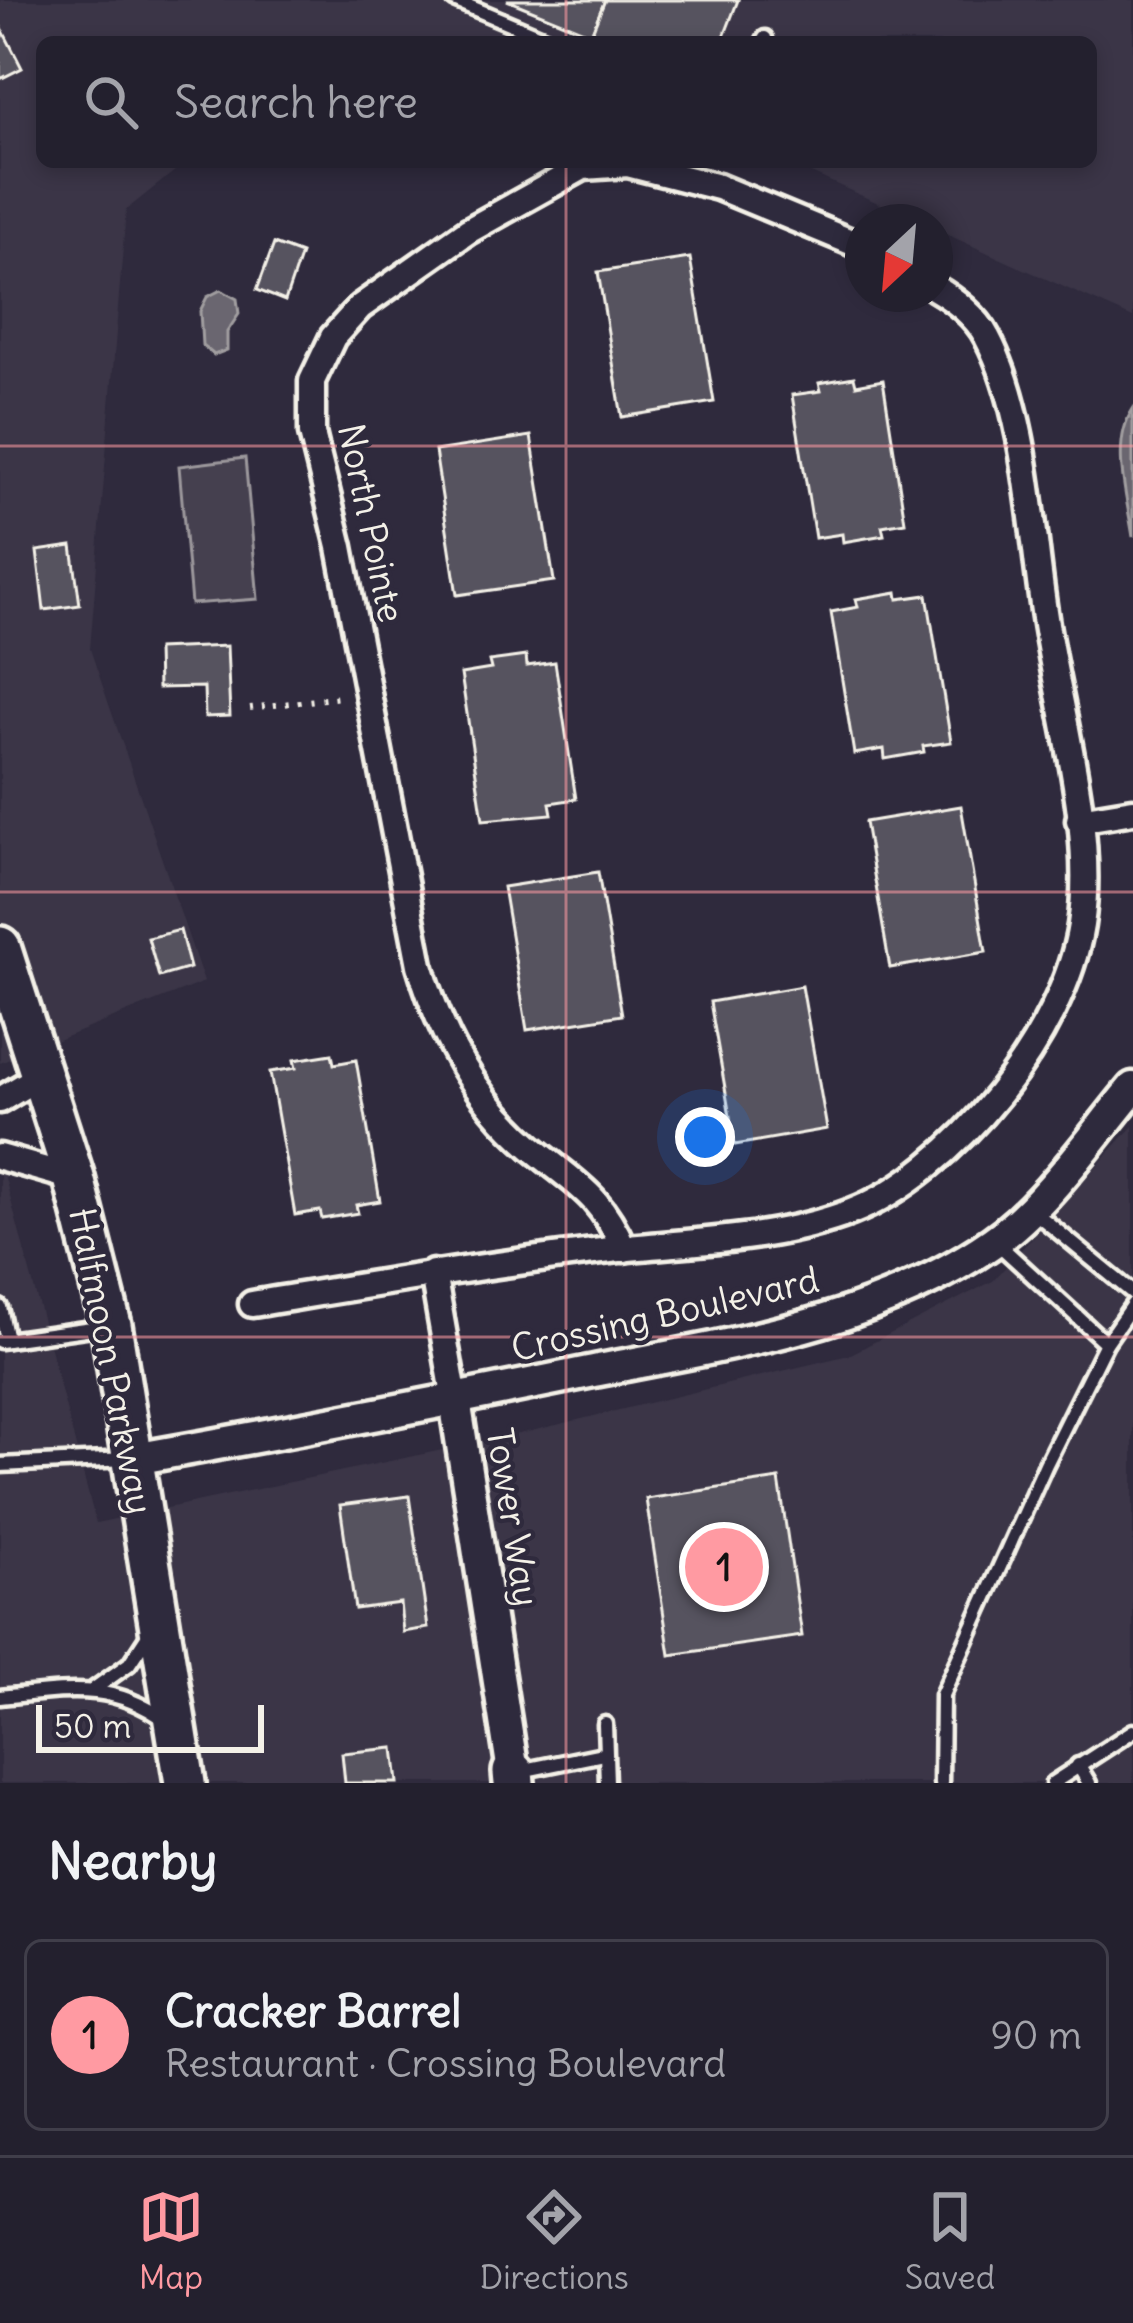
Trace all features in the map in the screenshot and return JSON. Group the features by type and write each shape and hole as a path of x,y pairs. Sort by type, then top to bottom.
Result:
{"main road":[{"name":"Halfmoon Parkway","path":"0,947 74,1178 111,1325 185,1783"}],"street":[{"name":"North Pointe","path":"579,168 468,231 360,307 333,337 312,381 312,433 340,547 420,965 435,1017 457,1060 489,1102 528,1144 593,1195 624,1249"},
{"name":"North Pointe","path":"644,168 718,187 845,240"},
{"path":"252,1304 434,1273 696,1244 796,1228 852,1212 910,1182 953,1145 1025,1057 1067,976 1081,924 1084,847 1013,402 986,334 953,299"},
{"path":"1079,820 1133,811"},
{"path":"0,1100 40,1076"},
{"name":"Crossing Boulevard","path":"134,1459 779,1334 854,1311 995,1241 1133,1088"},
{"path":"0,1157 74,1178"},
{"name":"Tower Way","path":"434,1273 514,1778"}],"lane":[{"path":"454,0 540,36"},
{"path":"1029,1207 1133,1293"},
{"path":"995,1241 1106,1343"},
{"path":"941,1783 942,1695 1106,1343 1133,1304"},
{"path":"0,1307 4,1341 111,1325"},
{"path":"0,1466 134,1459"},
{"path":"93,1689 129,1664 159,1616"},
{"path":"0,1697 93,1689 126,1696 166,1720 178,1734"},
{"path":"604,1724 607,1783"},
{"path":"1053,1783 1133,1731"},
{"path":"514,1778 603,1754"},
{"path":"1078,1765 1089,1783"}],"path":[{"path":"250,708 368,694"}],"shaded area":[{"path":"0,0 1133,0 1133,318 953,237 953,204 880,204 800,168 1097,168 1097,36 36,36 36,168 178,168 126,210 90,649 204,982 0,1063"},
{"path":"221,290 237,299 239,314 227,332 227,350 214,355 202,345 200,311 207,297"},
{"path":"1133,409 1133,537 1121,454"},
{"path":"245,458 258,599 191,604 179,466"},
{"path":"1133,1126 1133,1783 0,1783 0,1159 96,1523 523,1433 849,1355 993,1281"}],"building":[{"path":"507,0 605,0 591,34"},
{"path":"605,0 738,0 724,36 591,34"},
{"path":"0,25 22,68 0,79"},
{"path":"274,244 301,254 285,301 257,290"},
{"path":"690,258 714,402 622,417 598,272"},
{"path":"854,377 856,385 883,380 905,522 882,526 884,535 843,542 842,534 815,538 792,395 821,391 819,383"},
{"path":"531,436 554,581 457,595 435,451"},
{"path":"72,546 80,605 44,610 37,551"},
{"path":"897,592 898,599 927,595 951,742 885,759 884,749 854,754 831,612 858,607 856,599"},
{"path":"227,646 230,716 205,717 204,687 158,688 157,649"},
{"path":"526,656 527,666 555,662 576,799 550,803 552,814 483,820 461,674 491,669 489,661"},
{"path":"961,806 986,952 890,968 865,822"},
{"path":"598,872 622,1015 527,1030 503,887"},
{"path":"180,930 190,968 159,977 148,938"},
{"path":"802,986 827,1129 735,1145 710,1002"},
{"path":"332,1054 334,1064 356,1060 380,1201 356,1205 358,1213 322,1219 320,1211 295,1215 270,1072 296,1068 294,1060"},
{"path":"779,1479 802,1636 670,1655 646,1499"},
{"path":"409,1496 428,1628 403,1632 400,1603 355,1609 340,1505"},
{"path":"394,1748 398,1783 345,1783 342,1753"}],"place":[{"name":"Cracker Barrel","path":"724,1567"}]}
